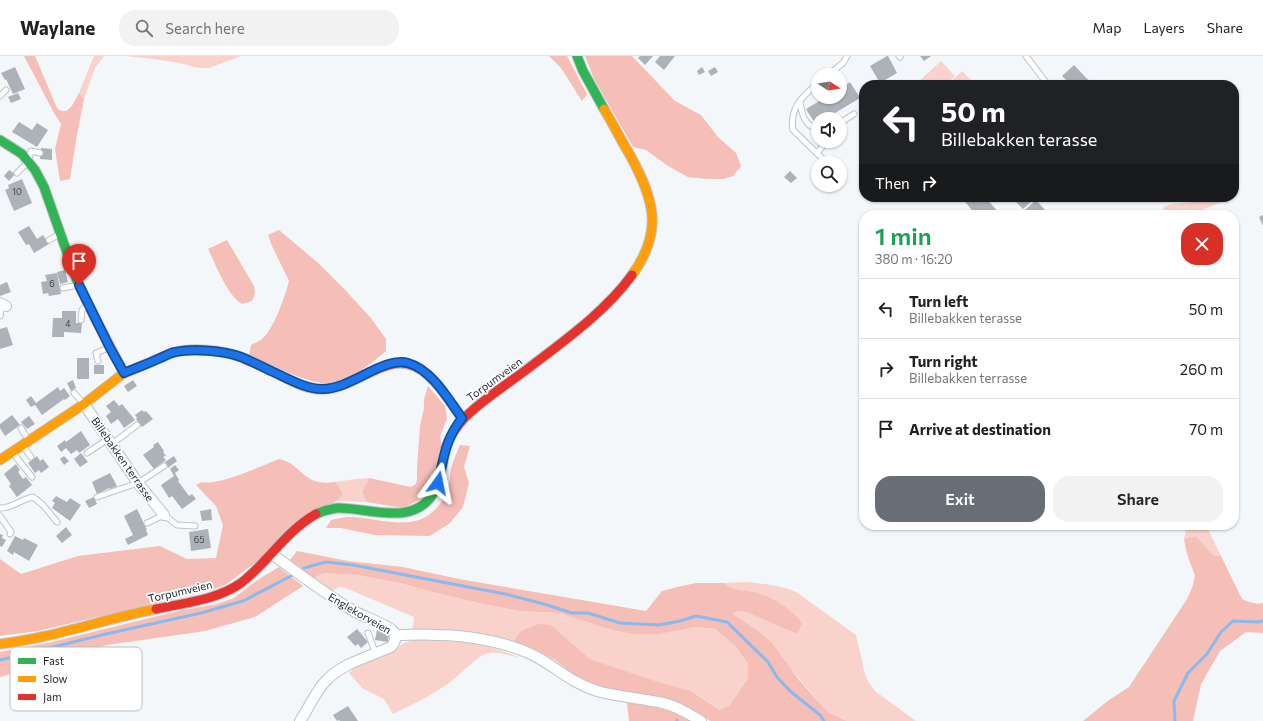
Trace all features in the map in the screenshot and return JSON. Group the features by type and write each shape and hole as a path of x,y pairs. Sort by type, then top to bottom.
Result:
{"main road":[{"name":"Torpumveien","path":"0,644 58,634 133,614 197,601 227,591 248,577 289,535 310,518 325,510 343,508 389,513 404,513 416,509 424,504 432,495 438,483 451,434 462,418 565,340 619,292 639,265 649,243 653,214 648,191 641,175 583,71 577,56"},
{"path":"0,140 22,154 35,170 44,187 79,285 124,373"},
{"path":"0,460 84,404 124,373 174,352 193,350 240,357 309,387 322,389 342,386 387,364 401,362 409,363 423,370 434,380 462,418"}],"street":[{"name":"Billebakken terrasse","path":"84,404 138,483 164,515"},
{"name":"Englekorveien","path":"272,554 326,594 353,611 387,627 396,635 395,642 391,647 342,668 330,676 323,684 300,721"},
{"path":"396,635 439,635 464,637 517,649 536,657 583,686 599,692 664,703 680,708 702,721"}],"lane":[{"path":"837,68 843,63 847,56"},
{"path":"1026,56 1044,80"},
{"path":"811,89 803,96 793,113 793,130 819,156"},
{"path":"0,96 6,90"},
{"path":"800,102 802,116 811,126"},
{"path":"847,118 854,114"},
{"path":"816,153 821,148"},
{"path":"18,173 28,162 31,151 40,153"},
{"path":"50,240 60,234"},
{"path":"63,288 79,285"},
{"path":"0,316 3,304"},
{"path":"81,320 82,310 89,304"},
{"path":"98,361 96,353 110,348"},
{"path":"74,393 84,404"},
{"path":"87,452 110,441 137,425"},
{"path":"21,428 31,457"},
{"path":"12,452 32,477"},
{"path":"97,498 138,483 164,466"},
{"path":"0,508 5,509 25,498 33,497 43,505 57,522"},
{"path":"148,523 164,515 177,525 195,526"},
{"path":"0,516 11,532 10,534"},
{"path":"368,633 376,654"}],"shaded area":[{"path":"24,56 35,56 57,108 61,111 70,108 79,93 84,99 70,179 60,181 55,149 61,124"},
{"path":"94,56 104,56 95,68 84,99 79,93"},
{"path":"125,56 241,56 209,68 198,68 179,63"},
{"path":"549,56 567,56 587,94 582,101 561,68"},
{"path":"585,56 632,56 675,101 701,115 718,137 736,153 741,166 733,176 723,179 688,177 668,166 646,150 633,147 594,79"},
{"path":"941,61 955,76 951,80 920,80"},
{"path":"962,71 971,80 952,80"},
{"path":"1222,202 1202,210 1163,210 1163,207 1172,204"},
{"path":"279,230 317,262 347,292 370,317 386,339 386,351 353,375 338,381 322,383 301,378 249,355 251,345 262,339 271,328 282,303 289,281 268,235"},
{"path":"227,240 254,286 255,294 252,301 242,304 231,294 208,249"},
{"path":"428,386 445,406 447,419 440,436 442,447 437,470 423,498 403,508 367,502 362,492 369,478 411,487 416,484 420,426 424,408 424,399"},
{"path":"460,445 470,446 464,467 469,483 463,507 450,523 430,536 375,535 341,528 326,528 331,520 344,517 404,522 416,521 427,516 438,507 447,492 452,465"},
{"path":"279,459 293,465 309,478 316,481 324,483 335,482 343,494 336,501 227,584 212,590 38,631 0,636 0,559 21,574 78,556 160,546 187,559 216,558 223,525 216,506 196,485 202,482 219,481 229,478"},
{"path":"369,478 362,492 367,502 336,501 335,482"},
{"path":"1186,530 1208,530 1221,556 1214,556 1196,536 1184,539"},
{"path":"1196,536 1214,556 1221,556 1242,599 1260,604 1263,603 1263,633 1246,632 1220,651 1201,684 1193,721 1083,721 1109,700 1129,687 1187,599 1195,576 1187,554 1184,539"},
{"path":"297,551 348,561 403,567 459,579 646,611 662,591 696,583 724,583 734,589 748,591 773,599 787,608 798,618 802,624 797,634 746,612 738,611 733,614 757,630 772,643 799,680 828,712 847,721 710,721 702,715 678,703 602,687 586,682 555,660 538,651 513,642 521,631 538,624 551,625 590,659 691,691 719,710 730,705 748,678 748,664 735,646 715,629 696,627 660,634 634,634 605,628 559,613 519,611 483,604 400,583 357,575 324,573 313,578 290,560"},
{"path":"279,567 303,586 255,617 205,631 100,647 26,647 178,611 217,604 234,598 256,581"},
{"path":"324,573 357,575 400,583 483,604 519,611 559,613 605,628 660,634 696,627 715,629 735,646 748,664 748,678 730,705 719,710 691,691 590,659 551,625 521,631 513,642 477,634 412,629 414,617 343,587 338,587 331,592 313,578"},
{"path":"747,582 778,586 796,592 856,635 866,678 875,691 916,721 847,721 828,712 757,630 733,614 738,611 746,612 797,634 753,592 730,589 724,583"},
{"path":"414,640 455,641 481,645 494,648 520,658 499,653 486,654 477,659 452,681 421,700 393,714 384,699 362,688 349,673 355,668 374,658 387,655 404,643"},
{"path":"10,650 10,674 0,677 0,652"},
{"path":"627,703 660,708 676,713 691,721 629,721"}],"building":[{"path":"640,56 653,56 645,65 638,58"},
{"path":"660,56 675,56 664,70 655,62"},
{"path":"888,56 897,73 885,80 878,80 870,66"},
{"path":"920,56 931,56 924,61"},
{"path":"1074,65 1088,80 1066,80 1062,76"},
{"path":"15,67 25,89 13,94 6,79 5,80 1,73"},
{"path":"702,67 705,72 699,75 697,71"},
{"path":"715,67 718,72 711,76 708,71"},
{"path":"850,82 859,96 859,99 837,112 811,112 811,117 806,109 814,104 847,104 847,84"},
{"path":"18,93 21,99 11,103 8,97"},
{"path":"19,122 32,130 37,123 48,130 37,147 12,132"},
{"path":"41,148 52,149 52,160 40,159"},
{"path":"9,170 15,174 9,181 4,176"},
{"path":"790,171 797,178 791,183 784,177"},
{"path":"22,179 32,203 14,211 5,190 9,188 8,185"},
{"path":"965,202 989,202 996,210 972,210"},
{"path":"1016,202 1031,202 1023,209"},
{"path":"1034,202 1038,202 1045,210 1025,210"},
{"path":"1263,215 1263,226 1259,217"},
{"path":"29,226 37,239 43,235 49,244 34,253 29,244 26,245 18,232"},
{"path":"65,270 68,282 60,284 57,272"},
{"path":"57,273 61,294 49,296 48,293 43,294 41,282 47,281 45,275"},
{"path":"7,282 11,292 0,296 0,285"},
{"path":"62,311 76,311 76,323 82,323 81,333 64,332 64,337 52,337 53,318 62,318"},
{"path":"7,327 13,345 0,349 0,329"},
{"path":"77,358 89,358 89,379 77,379"},
{"path":"94,365 104,365 104,374 94,374"},
{"path":"73,380 76,388 71,391 67,383"},
{"path":"133,380 137,386 128,392 124,386"},
{"path":"58,387 60,391 64,388 70,396 42,415 35,405 31,407 26,400 31,396 36,403"},
{"path":"114,400 119,406 122,404 135,420 124,428 118,419 111,424 106,416 111,412 106,406"},
{"path":"142,410 144,412 146,411 153,419 142,427 135,415"},
{"path":"12,415 20,425 5,436 0,428 0,424"},
{"path":"29,416 35,424 27,429 21,422"},
{"path":"81,431 90,445 79,453 77,450 71,454 66,448 61,452 57,446 65,440 66,442"},
{"path":"158,442 164,451 163,452 166,456 163,457 166,460 154,469 143,455"},
{"path":"81,453 88,462 80,467 74,459"},
{"path":"37,456 40,461 43,459 49,467 41,473 39,470 35,473 28,463"},
{"path":"64,456 69,461 64,465 60,459"},
{"path":"174,456 177,461 168,468 165,462"},
{"path":"16,464 20,470 18,472 23,479 26,477 32,485 17,497 9,486 11,484 4,474"},
{"path":"175,465 179,470 175,473 179,480 178,481 189,496 192,494 196,499 182,509 172,496 169,498 161,485 174,476 170,469"},
{"path":"110,473 117,486 97,494 92,482"},
{"path":"56,496 67,502 70,498 81,505 70,521 52,508 55,503 52,501"},
{"path":"94,497 97,504 89,508 85,501"},
{"path":"137,509 148,535 128,545 125,539 133,535 124,516"},
{"path":"211,509 212,520 202,521 200,511"},
{"path":"66,527 72,535 62,543 56,536"},
{"path":"208,529 211,548 191,551 189,532"},
{"path":"0,534 3,535 2,538 6,540 2,547 0,546"},
{"path":"15,536 23,540 24,538 38,545 29,561 14,552 13,555 7,551"},
{"path":"357,629 368,642 361,648 358,644 355,646 347,637"},
{"path":"377,630 389,632 388,642 375,640"},
{"path":"348,706 358,721 337,721 333,715"}],"waterway":[{"path":"304,568 326,562 353,565 505,594 572,613 588,613 620,623 659,625 696,616 727,622 768,662 777,677 790,691 820,715 824,721"},
{"path":"53,647 201,613 243,601 291,576"},
{"path":"1175,721 1174,701 1188,673 1207,654 1221,632 1233,621 1263,621"},
{"path":"0,660 10,658"}],"traffic: fast":[{"path":"577,56 583,71 604,109"},
{"path":"0,140 22,154 35,170 44,187 77,281 97,322"},
{"path":"428,375 439,386 462,418"},
{"path":"316,514 337,508 390,513 403,513 415,510 425,503 437,487 446,448"}],"traffic: slow":[{"path":"604,109 630,155 645,186 650,201 652,229 649,244 632,275"},
{"path":"0,460 84,404 124,373 97,322"},
{"path":"0,644 59,633 156,609"}],"traffic: jam":[{"path":"446,448 454,431 471,411 530,367 598,313 622,288 632,275"},
{"path":"124,373 172,353 188,350 207,350 241,357 298,384 317,389 337,387 376,369 402,363 415,366 428,375"},
{"path":"156,609 200,600 232,589 251,575 295,529 316,514"}],"route":[{"path":"79,285 124,373 174,352 193,350 211,351 240,357 309,387 322,389 342,386 387,364 401,362 409,363 423,370 434,380 462,418 451,434 448,442 438,483"}]}
